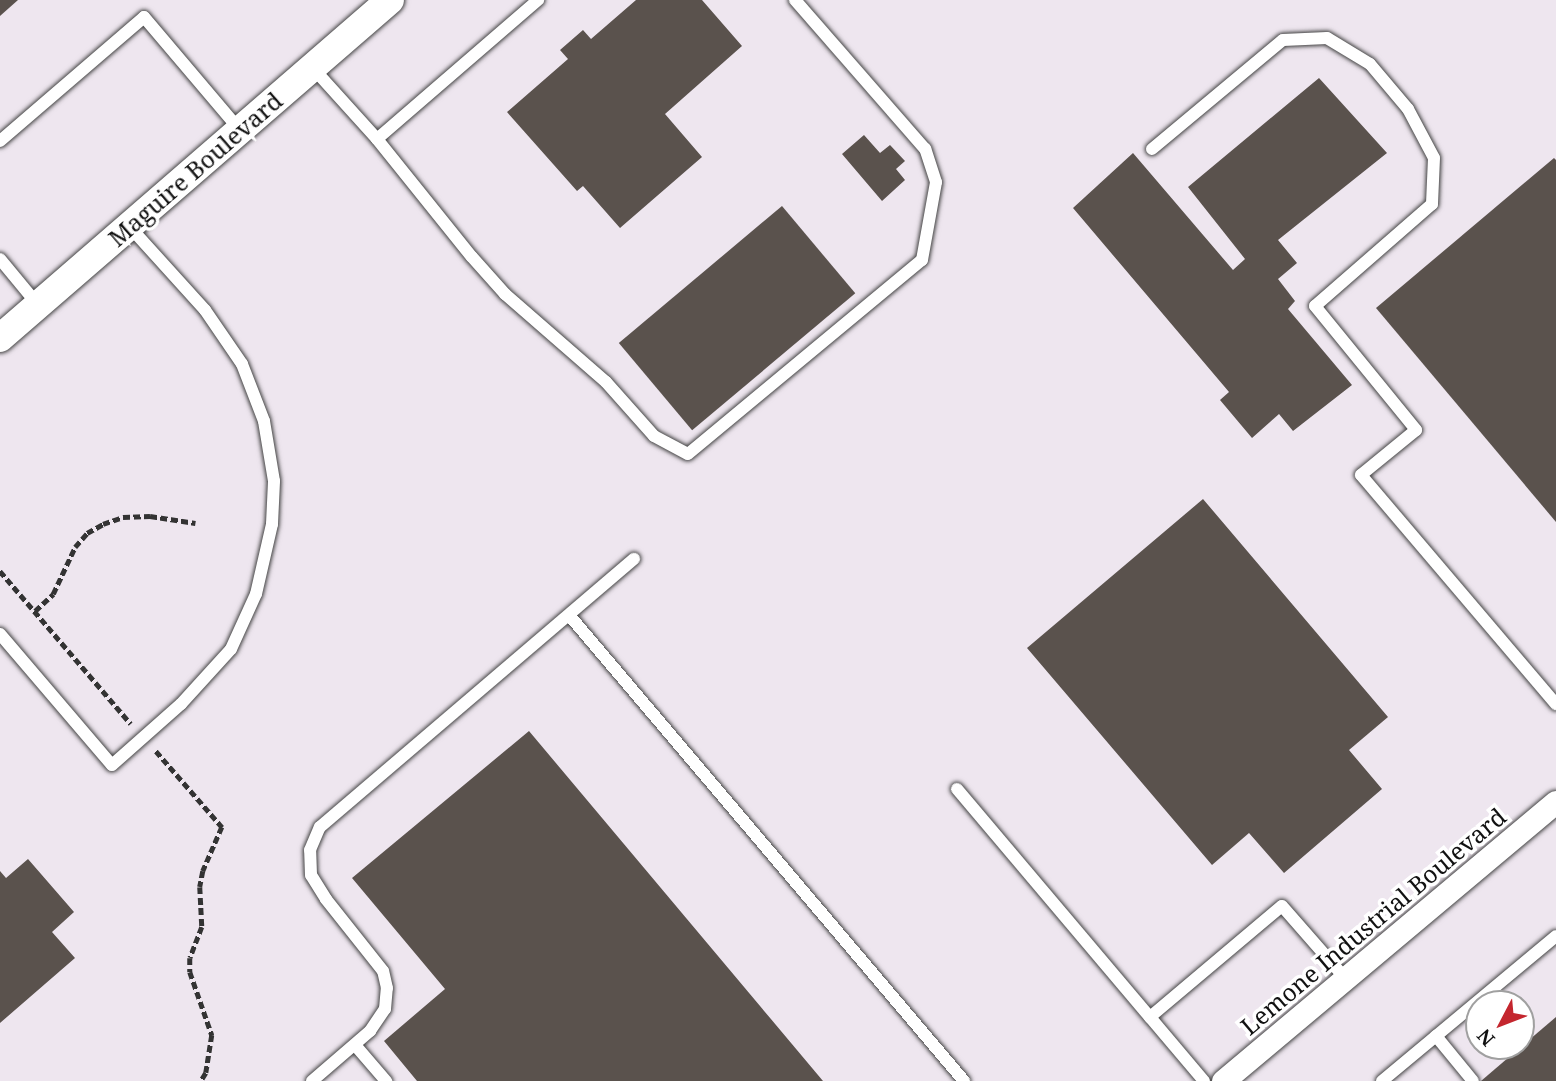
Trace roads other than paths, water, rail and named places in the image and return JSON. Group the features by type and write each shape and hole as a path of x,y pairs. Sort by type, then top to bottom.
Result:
{"street":[{"name":"Maguire Boulevard","path":"0,338 390,0"},
{"name":"Lemone Industrial Boulevard","path":"1223,1081 1556,802"}],"lane":[{"path":"377,139 538,0"},
{"path":"312,67 377,139 505,294 606,382 654,436 688,454 922,260 936,182 925,149 795,0"},
{"path":"0,141 144,17 240,130"},
{"path":"1152,149 1283,40 1327,38 1370,64 1408,109 1434,158 1432,204 1315,306 1416,430 1360,475 1556,703"},
{"path":"0,634 112,765 181,704 230,649 256,594 272,524 274,481 264,421 242,365 205,310 129,226"},
{"path":"0,259 38,304"},
{"path":"312,1081 370,1031 384,1009 387,988 383,971 326,899 311,875 310,850 320,827 634,559"},
{"path":"569,615 964,1081"},
{"path":"957,789 1204,1081"},
{"path":"1150,1017 1282,906 1345,978"},
{"path":"1382,1081 1556,936"},
{"path":"1436,1036 1473,1081"},
{"path":"355,1045 386,1081"}]}
